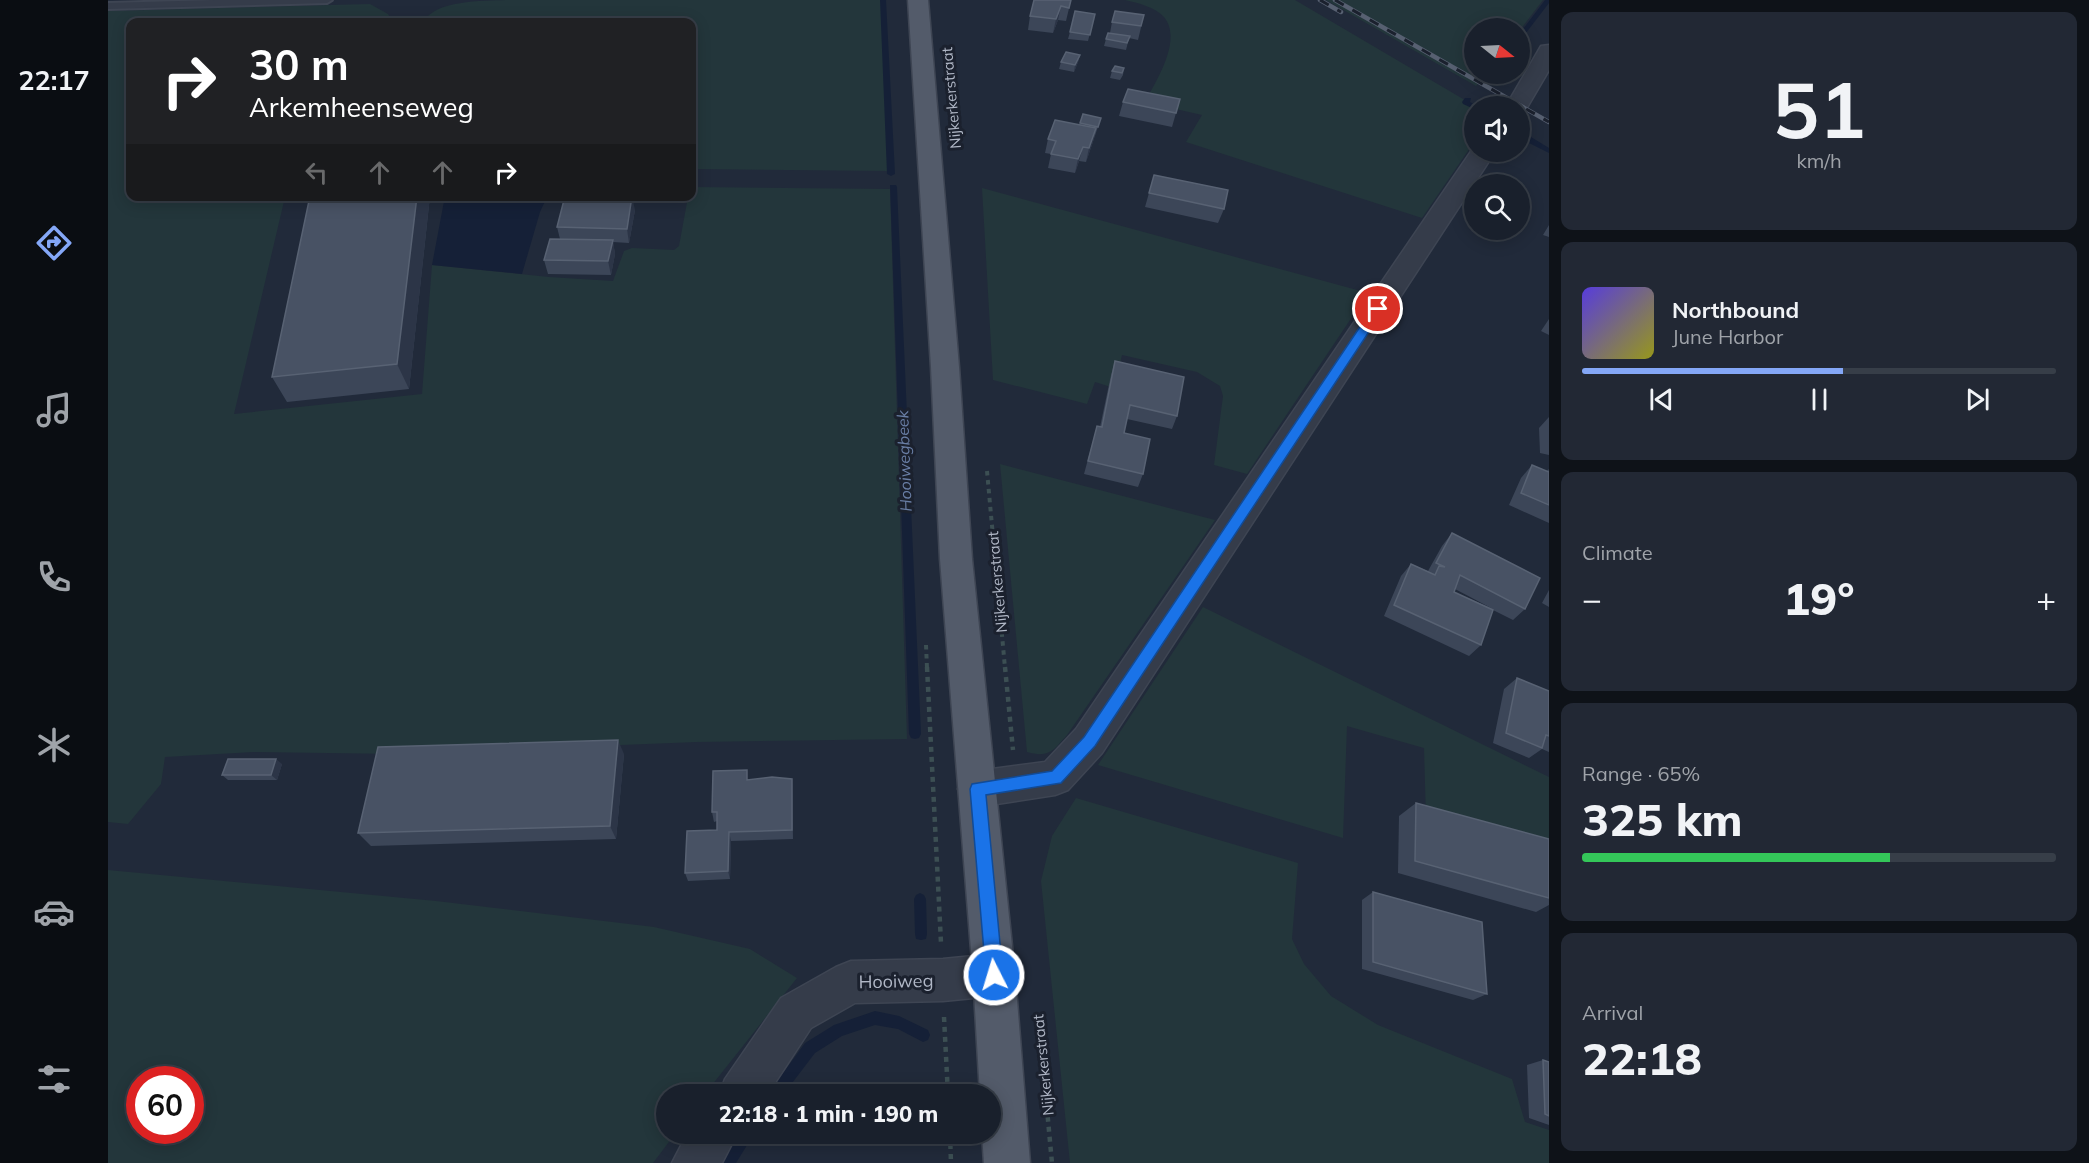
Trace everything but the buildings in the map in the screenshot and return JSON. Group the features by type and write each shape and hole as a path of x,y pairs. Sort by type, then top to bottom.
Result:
{"main road":[{"name":"Nijkerkerstraat","path":"918,0 945,367 956,559 994,975 1007,1163"}],"street":[{"path":"1523,96 1549,51"},
{"path":"978,789 1056,778 1089,741 1476,162"},
{"name":"Hooiweg","path":"748,1084 796,1013 851,982 942,980 994,975"},
{"path":"695,1163 707,1144"}],"lane":[{"path":"108,6 327,0"}],"path":[{"name":"Nijkerkerstraat","path":"986,463 1016,783"},
{"name":"Nijkerkerstraat","path":"1043,1068 1052,1163"},
{"path":"950,1144 951,1163"}],"green space":[{"path":"506,0 881,0 889,171 696,169 696,18 427,18 438,9 473,2"},
{"path":"1125,0 1295,0 1464,100 1464,157 1422,218 1186,142 1202,115 1145,102 1166,60 1171,37 1164,17 1141,4"},
{"path":"1326,0 1543,0 1529,18 1464,18 1464,79"},
{"path":"370,4 388,14 390,18 126,18 126,201 284,201 234,414 422,394 432,265 613,281 624,251 632,248 674,250 679,246 687,201 696,201 696,187 890,189 907,739 697,742 399,754 254,752 165,757 161,784 128,824 108,822 108,11"},
{"path":"982,188 1368,293 1247,474 1214,465 1223,396 1220,386 1197,372 1122,355 1114,388 1095,382 1087,404 993,380"},
{"path":"1000,464 1215,520 1067,735 1050,752 1041,754 1027,752"},
{"path":"1203,607 1549,777 1549,854 1426,819 1424,748 1347,726 1343,838 1098,765"},
{"path":"1076,798 1298,863 1292,939 1304,964 1331,996 1378,1025 1512,1079 1525,1122 1549,1130 1549,1163 1070,1163 1041,881 1052,836"},
{"path":"108,870 436,901 654,927 750,949 797,978 713,1084 656,1084 656,1144 667,1144 653,1163 108,1163"}],"water":[{"path":"444,201 545,201 522,274 432,265"}],"waterway":[{"name":"Hooiwegbeek","path":"883,0 891,174"},
{"path":"1530,24 1548,0"},
{"path":"1530,140 1549,151"},
{"name":"Hooiwegbeek","path":"893,187 915,734"},
{"name":"Hooiwegbeek","path":"920,899 921,934"},
{"name":"Hooiwegbeek","path":"782,1084 810,1048 839,1030 875,1018 899,1023 923,1035"},
{"name":"Hooiwegbeek","path":"728,1163 740,1144"}],"railway":[{"path":"1320,0 1341,12"},
{"path":"1335,0 1549,122"}],"route":[{"path":"994,975 978,789 1056,778 1089,741 1378,309"}]}
